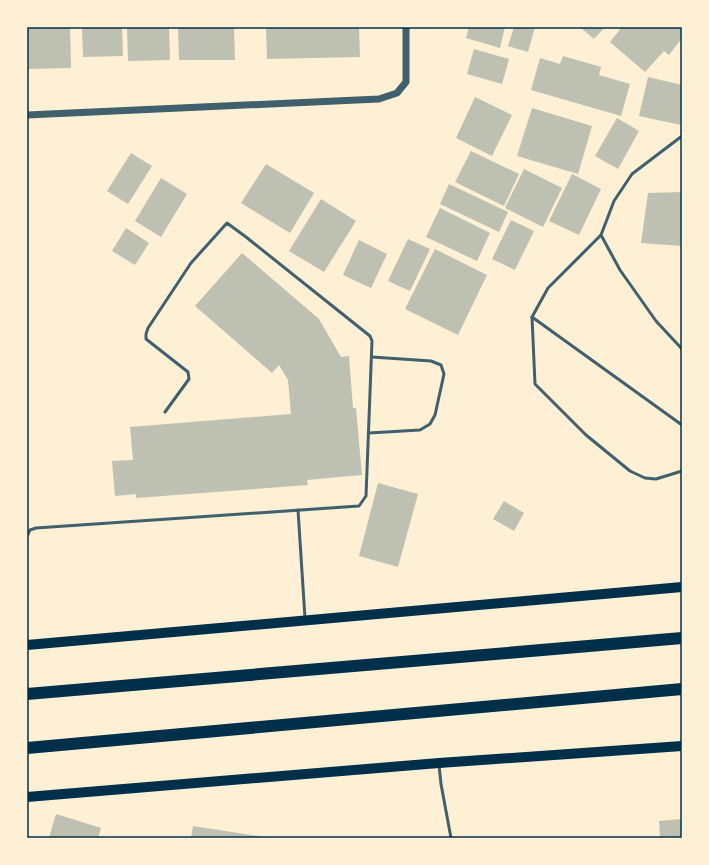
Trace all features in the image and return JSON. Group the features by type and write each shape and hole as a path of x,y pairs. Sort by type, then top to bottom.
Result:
{"highway":[{"path":"27,694 682,638"},
{"path":"27,748 682,689"}],"main road":[{"path":"27,645 682,587"},
{"path":"27,797 439,763 682,746"}],"street":[{"path":"27,115 379,99 397,93 406,82 406,27"}],"lane":[{"path":"682,136 632,174 614,201 601,235 548,288 532,317 535,384 586,435 630,471 645,478 656,479 682,471"},
{"path":"27,536 30,530 36,528 359,506 366,496 372,341 370,336 227,223 191,263 148,328 146,334 146,339 188,372 189,376 189,379 165,412"},
{"path":"601,235 620,270 656,321 682,349"},
{"path":"532,317 682,426"},
{"path":"368,433 420,430 430,424 435,415 444,374 441,365 431,361 372,356"},
{"path":"298,510 305,620"},
{"path":"439,763 441,784 451,838"}],"building":[{"path":"27,27 70,27 71,68 27,69"},
{"path":"82,27 122,27 123,56 83,57"},
{"path":"127,27 169,27 170,60 128,61"},
{"path":"178,27 234,27 235,60 179,60"},
{"path":"266,27 359,27 360,57 267,59"},
{"path":"469,27 505,27 500,48 466,38"},
{"path":"514,27 535,27 528,52 508,46"},
{"path":"580,27 605,27 594,39"},
{"path":"622,27 682,27 682,38 669,55 664,51 645,72 610,42"},
{"path":"474,49 509,59 502,84 467,74"},
{"path":"563,56 601,67 599,75 630,84 621,116 531,90 540,58 560,64"},
{"path":"648,77 682,85 681,125 639,116"},
{"path":"475,97 512,115 492,156 456,138"},
{"path":"532,108 592,126 578,174 517,156"},
{"path":"617,118 639,131 618,169 595,156"},
{"path":"471,151 519,174 504,206 455,182"},
{"path":"131,153 152,166 128,204 107,191"},
{"path":"266,164 314,193 290,233 241,203"},
{"path":"524,169 562,188 543,227 505,208"},
{"path":"572,174 601,189 579,235 549,221"},
{"path":"161,178 187,194 161,237 135,221"},
{"path":"449,184 508,212 499,232 440,204"},
{"path":"682,192 682,246 641,243 648,193"},
{"path":"321,199 356,221 324,272 289,251"},
{"path":"440,208 490,233 477,261 426,237"},
{"path":"511,220 534,231 515,270 492,259"},
{"path":"126,228 149,243 135,265 112,251"},
{"path":"408,239 430,249 410,291 388,281"},
{"path":"359,240 387,254 371,288 343,275"},
{"path":"435,249 487,275 458,335 405,309"},
{"path":"242,253 319,319 341,357 349,356 353,408 356,408 362,475 307,480 308,485 136,498 136,494 115,496 112,461 133,460 130,427 291,414 288,380 279,365 272,373 195,306"},
{"path":"378,483 418,494 398,567 359,556"},
{"path":"504,501 524,513 514,531 493,519"},
{"path":"56,814 101,828 98,838 49,838"},
{"path":"682,819 682,838 660,838 659,821"},
{"path":"193,826 265,837 265,838 191,838"}]}
